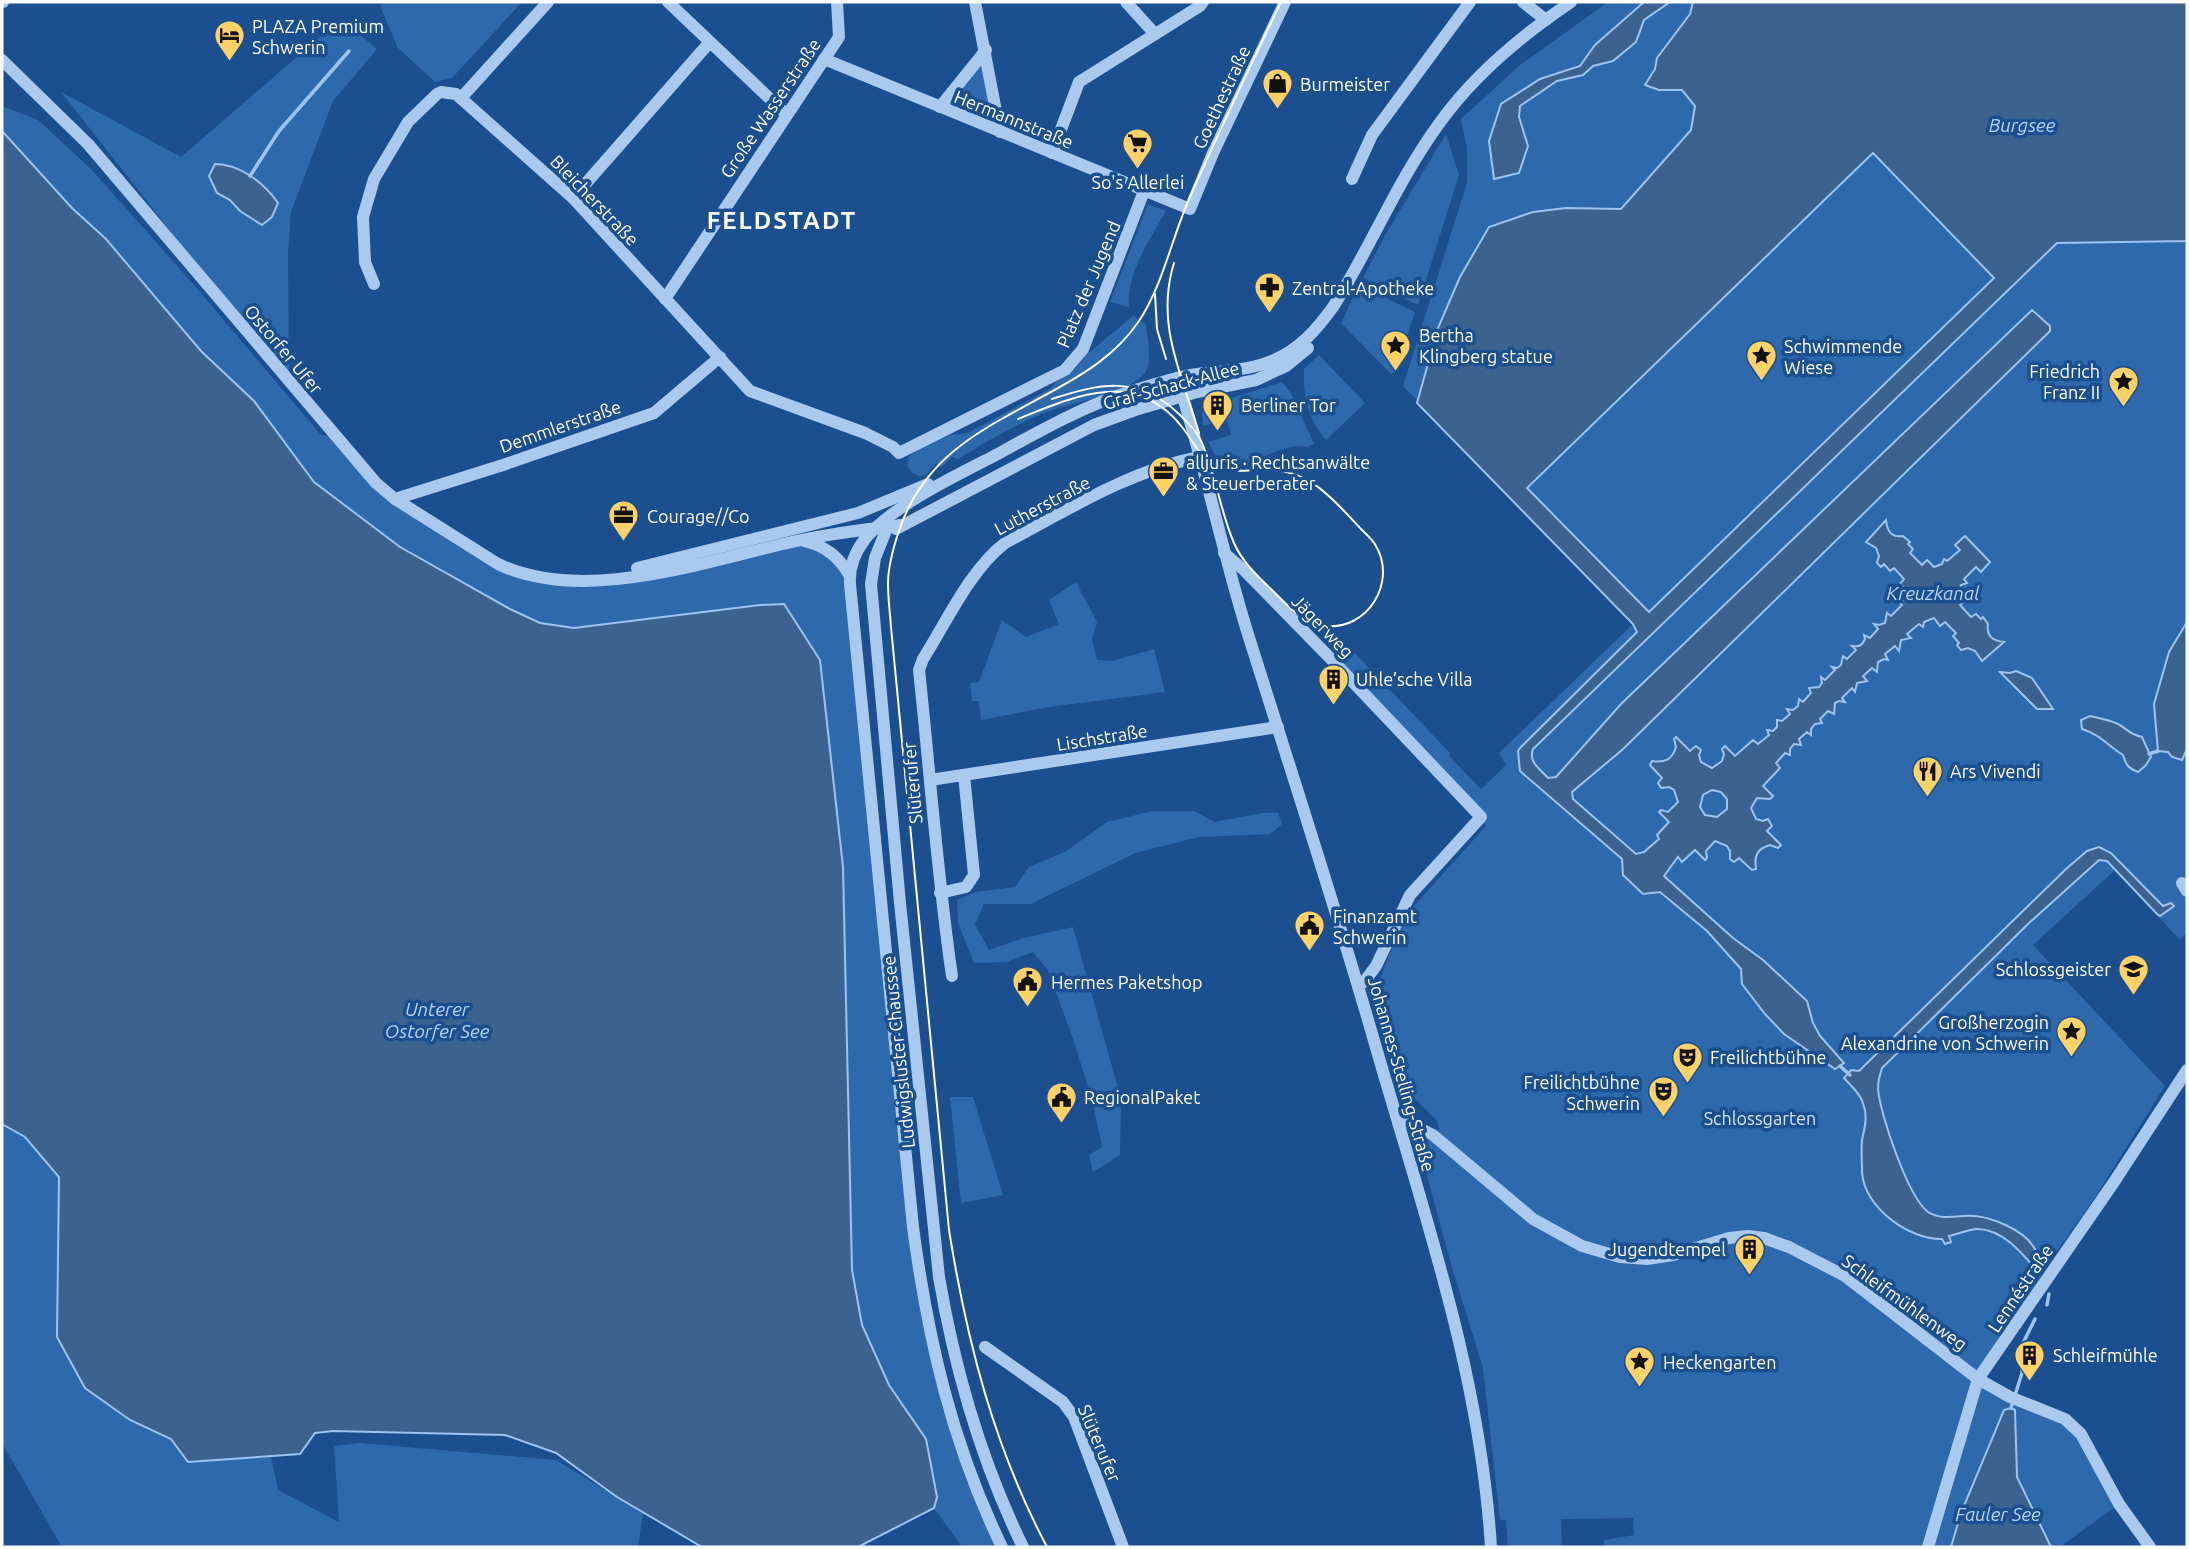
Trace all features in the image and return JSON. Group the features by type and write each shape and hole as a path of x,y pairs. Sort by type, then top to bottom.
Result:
{"street":[{"path":"374,284 365,262 363,217 374,178 408,122 437,94 448,92 461,98 548,2"},
{"path":"668,2 786,114"},
{"name":"Große Wasserstraße","path":"665,299 839,37 837,2"},
{"path":"975,2 1000,132"},
{"path":"1126,2 1155,34"},
{"path":"1052,153 1079,82 1203,2"},
{"name":"Goethestraße","path":"1190,209 1231,113 1285,2"},
{"path":"1352,179 1372,135 1470,2"},
{"path":"1523,2 1546,20"},
{"name":"Graf-Schack-Allee","path":"898,519 1094,425 1183,396 1256,380 1286,366 1324,330 1404,180 1441,121 1472,83 1571,2"},
{"path":"573,198 709,43"},
{"path":"940,107 985,50"},
{"name":"Hermannstraße","path":"824,59 1190,209"},
{"name":"Ostorfer Ufer","path":"2,60 88,144 335,438 376,483 395,499 482,555 515,572 547,580 613,580 800,540 882,527 898,519"},
{"name":"Bleicherstraße","path":"461,98 573,198 750,391 865,433 893,447 899,453"},
{"name":"Platz der Jugend","path":"899,453 1065,370 1075,361 1083,349 1144,191"},
{"name":"Graf-Schack-Allee","path":"873,508 962,473 1086,408 1177,378 1252,368 1293,350 1320,324 1347,285"},
{"name":"Demmlerstraße","path":"395,499 654,413 720,357"},
{"path":"1177,378 1200,457"},
{"name":"Lutherstraße","path":"919,670 923,659 990,554 1005,543 1106,490 1183,460 1200,457"},
{"name":"Johannes-Stelling-Straße","path":"1200,457 1224,553 1358,985 1456,1322 1481,1455 1491,1547"},
{"name":"Graf-Schack-Allee","path":"898,519 962,473"},
{"path":"880,542 898,519 908,493"},
{"name":"Graf-Schack-Allee","path":"850,531 908,493"},
{"name":"Ostorfer Ufer","path":"589,580 873,508"},
{"name":"Ostorfer Ufer","path":"821,522 850,531"},
{"path":"850,576 859,548 882,527"},
{"name":"Ludwigsluster Chaussee","path":"882,527 871,584 900,903 939,1277 947,1326 972,1423 1023,1547"},
{"path":"850,531 859,548 871,584"},
{"path":"800,540 823,547 834,554 850,576"},
{"name":"Jägerweg","path":"1224,553 1245,571 1481,817 1410,895 1376,965 1364,982 1358,985"},
{"name":"Ludwigsluster Chaussee","path":"850,576 911,1213 920,1279 929,1331 953,1427 980,1500 1002,1547"},
{"name":"Slüterufer","path":"919,670 940,893 952,976"},
{"name":"Lischstraße","path":"930,780 1278,727"},
{"path":"940,893 966,887 974,875 964,775"},
{"name":"Lennéstraße","path":"1928,1547 1978,1379 2187,1070"},
{"name":"Schleifmühlenweg","path":"1398,1122 1407,1122 1433,1135 1533,1219 1582,1246 1620,1257 1647,1259 1673,1255 1729,1238 1748,1236 1790,1247 1845,1276 1978,1379 2010,1397 2065,1419 2081,1434 2119,1504 2150,1547"},
{"name":"Slüterufer","path":"985,1348 1063,1402 1074,1418 1123,1547"}],"green space":[{"path":"384,2 522,2 452,78 435,82 398,48 380,6"},
{"path":"1608,2 1644,2 1595,45 1580,66 1540,79 1501,104 1494,179 1519,173 1528,146 1519,117 1520,106 1557,81 1583,75 1593,66 1613,61 1636,42 1644,20 1670,2 1693,2 1686,18 1661,52 1645,85 1659,90 1682,90 1695,106 1691,130 1621,210 1566,208 1533,212 1489,227 1460,277 1438,328 1418,401 1403,386 1467,183 1467,148 1461,119 1520,65"},
{"path":"341,19 377,49 333,101 291,212 288,254 289,382 61,92 181,157"},
{"path":"986,50 1000,132 940,107"},
{"path":"2,106 38,120 91,169 195,286 321,435 335,437 376,483 498,564 589,580 800,540 834,554 850,576 929,1331 996,1547 962,1547 934,1508 937,1497 926,1439 889,1385 862,1325 852,1270 843,867 820,661 783,604 574,628 539,623 400,547 314,482 254,401 202,351 106,239 72,208 2,131"},
{"path":"1446,134 1459,175 1418,305 1363,278 1384,237"},
{"name":"Schwimmende Wiese","path":"1873,152 1995,278 1649,612 1527,488"},
{"path":"1148,204 1166,211 1135,270 1129,307 1110,302"},
{"name":"Schlossgarten","path":"2187,241 2187,622 2169,652 2168,752 2182,760 2187,749 2187,932 2180,940 2115,870 2033,945 2165,1086 2094,1199 2043,1271 2027,1308 1979,1379 2081,1434 2119,1504 2060,1547 2051,1547 2017,1477 2015,1411 1961,1513 1951,1547 1603,1547 1604,1540 1634,1535 1633,1518 1561,1519 1562,1547 1508,1547 1506,1520 1500,1520 1483,1368 1420,1150 1439,1129 1437,1121 1410,1094 1400,1066 1395,1069 1388,1034 1373,996 1405,916 1486,826 1340,668 1355,653 1481,789 1506,765 1499,753 1633,624 1637,632 2057,243"},
{"path":"1359,285 1415,312 1395,372 1391,374 1341,323"},
{"path":"1133,316 1146,324 1149,349 1147,368 1137,380 1113,392 1033,418 958,459 952,457 942,467 936,463 926,475 912,473 907,466 908,458 915,450 949,435 968,433 1051,388"},
{"path":"1319,355 1365,403 1326,440 1311,416 1304,389 1304,369"},
{"path":"1282,382 1291,393 1314,444 1282,449 1249,462 1235,463 1218,459 1208,442 1231,435 1227,420 1203,426 1202,411 1215,403"},
{"path":"1076,582 1097,622 1092,639 1097,660 1112,661 1154,649 1165,692 1049,707 981,720 979,701 972,701 970,683 979,682 1002,620 1026,637 1059,624 1049,600"},
{"path":"1153,811 1194,811 1215,822 1263,813 1278,813 1282,824 1270,834 1199,837 1135,853 1031,904 984,904 975,924 989,950 1024,938 1073,927 1121,1099 1120,1155 1093,1172 1089,1155 1102,1147 1092,1099 1048,970 1033,952 1006,962 974,963 958,923 957,900 975,892 1015,887 1029,867 1065,852 1107,822"},
{"path":"950,1097 973,1097 1003,1195 961,1203"},
{"path":"2,1124 25,1137 59,1177 57,1337 130,1420 171,1439 188,1462 271,1457 278,1490 339,1522 334,1446 360,1443 556,1460 643,1513 638,1547 62,1547 2,1443"}],"water":[{"path":"1644,2 1670,2 1644,20 1636,42 1613,61 1593,66 1583,75 1557,81 1520,106 1519,117 1528,146 1519,173 1494,179 1489,141 1501,104 1540,79 1580,66 1595,45"},
{"name":"Burgsee","path":"1693,2 2187,2 2187,241 2057,243 1533,749 1532,758 1536,765 1548,778 1556,777 1621,704 2032,310 2050,326 2050,331 1622,750 1572,792 1573,799 1636,854 1644,852 1659,839 1657,835 1669,822 1659,812 1668,812 1678,802 1674,790 1669,787 1661,788 1658,783 1662,778 1650,765 1652,761 1670,758 1676,747 1676,737 1690,751 1696,746 1701,750 1701,762 1712,768 1722,761 1722,749 1725,746 1735,756 1753,740 1758,744 1769,735 1767,730 1773,731 1777,727 1777,720 1782,721 1790,714 1787,709 1793,710 1798,706 1799,699 1803,702 1811,693 1809,688 1819,687 1822,683 1821,677 1825,680 1835,670 1832,667 1841,665 1843,656 1847,659 1856,650 1852,646 1861,645 1865,639 1864,635 1870,638 1878,629 1874,624 1885,623 1887,613 1891,616 1902,605 1898,601 1904,600 1907,590 1900,584 1904,579 1894,568 1890,571 1884,564 1881,567 1877,563 1879,556 1876,548 1866,542 1886,520 1890,533 1903,536 1910,542 1908,544 1913,549 1910,553 1922,565 1927,560 1934,567 1942,564 1944,559 1947,561 1960,550 1955,545 1965,536 1990,562 1981,572 1976,567 1964,579 1967,583 1961,585 1958,592 1965,600 1960,605 1971,617 1976,614 1981,619 1983,617 1991,637 2004,642 1982,661 1975,651 1968,648 1961,650 1953,636 1956,633 1945,622 1940,626 1934,618 1924,622 1923,627 1919,624 1907,634 1911,638 1901,640 1899,651 1895,646 1885,654 1888,660 1878,662 1877,672 1872,668 1863,676 1867,681 1857,683 1855,692 1852,688 1842,698 1845,702 1835,703 1834,714 1828,711 1820,719 1822,723 1815,724 1811,729 1811,735 1807,732 1799,739 1801,745 1794,744 1790,755 1785,753 1776,763 1780,768 1763,786 1773,796 1770,799 1757,798 1751,808 1756,819 1768,819 1772,826 1767,831 1781,845 1778,848 1770,845 1762,848 1756,856 1756,869 1752,870 1739,858 1734,862 1730,859 1727,846 1715,841 1706,851 1705,860 1695,850 1682,862 1678,857 1664,876 1807,1001 1820,1036 1844,1063 1835,1069 1784,1034 1765,1014 1742,984 1741,969 1707,931 1660,892 1643,894 1623,875 1622,859 1520,771 1518,751 1521,747 1637,632 1633,624 1417,403 1438,328 1460,277 1489,227 1533,212 1566,208 1621,209 1691,130 1695,106 1682,90 1659,90 1645,85 1655,69 1657,58 1690,14","holes":["1873,153 1994,278 1649,612 1527,488","1712,790 1721,792 1727,799 1727,809 1717,817 1705,815 1700,807 1703,795"]},
{"name":"Unterer Ostorfer See","path":"2,131 72,208 106,239 201,351 254,401 314,482 400,547 540,623 574,628 784,604 820,660 843,867 852,1270 862,1325 889,1385 926,1439 937,1497 934,1508 858,1547 702,1547 617,1497 556,1453 505,1435 333,1431 315,1433 300,1454 188,1462 171,1439 130,1420 85,1388 57,1337 59,1177 25,1137 2,1124"},
{"path":"215,164 242,171 266,188 278,203 272,217 262,225 217,193 209,176"},
{"path":"2187,622 2187,749 2182,760 2172,757 2168,752 2158,751 2154,704 2169,652"},
{"path":"2016,671 2032,678 2053,709 2037,709 2000,672"},
{"path":"2090,716 2115,723 2142,737 2151,757 2146,765 2138,772 2132,769 2126,764 2123,755 2099,737 2082,729 2081,720"},
{"path":"2099,847 2111,853 2163,906 2171,903 2174,906 2160,916 2107,861 2099,860 2029,923 1882,1068 1878,1084 1889,1135 1904,1173 1920,1203 1928,1212 1937,1216 1973,1216 2006,1225 2033,1245 2038,1258 2038,1272 2011,1243 1995,1233 1969,1230 1949,1236 1951,1242 1945,1244 1942,1239 1929,1238 1903,1228 1880,1209 1871,1198 1862,1172 1865,1108 1860,1096 1844,1078 1851,1070 1859,1071 2066,869 2087,851"},
{"name":"Fauler See","path":"2004,1410 2015,1410 2017,1477 2051,1547 1951,1547 1961,1513"}],"waterway":[{"path":"250,176 279,131 349,51"},
{"path":"2149,754 2158,751"},
{"path":"1840,1066 1850,1075"},
{"path":"2047,1305 2049,1294"},
{"path":"2011,1408 2022,1373 2021,1347 2035,1319"}],"tram line":[{"path":"1047,1547 1028,1509 997,1432 964,1313 949,1230 891,627 889,570 898,535 911,502 942,462 960,446 1002,418 1075,379 1098,363 1120,344 1139,321 1160,279 1198,178 1281,2"},
{"path":"1174,263 1169,285 1169,328 1199,433"},
{"path":"1155,294 1157,329 1166,359"},
{"path":"1018,419 1082,396 1125,392 1145,398 1164,409 1203,455 1208,460 1214,465 1234,471 1287,472 1312,483 1333,500 1375,544 1382,560 1383,574 1375,601 1366,612 1354,620 1341,625 1326,626 1299,616 1288,606 1242,558 1229,531 1211,468 1207,455 1200,439 1186,421 1164,402 1149,393 1118,386 1087,389 1052,399"}],"place":[{"name":"PLAZA Premium Schwerin","path":"229,63"},
{"name":"Burmeister","path":"1277,111"},
{"name":"So's Allerlei","path":"1138,171"},
{"name":"Zentral-Apotheke","path":"1269,315"},
{"name":"Bertha Klingberg statue","path":"1396,372"},
{"name":"Schwimmende Wiese","path":"1761,383"},
{"name":"Friedrich Franz II","path":"2123,408"},
{"name":"Berliner Tor","path":"1218,432"},
{"name":"alljuris · Rechtsanwälte & Steuerberater","path":"1163,499"},
{"name":"Courage//Co","path":"624,543"},
{"name":"Uhle’sche Villa","path":"1333,706"},
{"name":"Ars Vivendi","path":"1927,798"},
{"name":"Finanzamt Schwerin","path":"1310,953"},
{"name":"Schlossgeister","path":"2134,996"},
{"name":"Hermes Paketshop","path":"1028,1009"},
{"name":"Großherzogin Alexandrine von Schwerin","path":"2072,1059"},
{"name":"Freilichtbühne","path":"1687,1084"},
{"name":"Freilichtbühne Schwerin","path":"1663,1119"},
{"name":"RegionalPaket","path":"1061,1124"},
{"name":"Jugendtempel","path":"1749,1276"},
{"name":"Schleifmühle","path":"2030,1382"},
{"name":"Heckengarten","path":"1640,1389"}],"district":[{"name":"FELDSTADT","path":"782,220"}],"water label":[{"name":"Kreuzkanal","path":"1933,593"}]}
